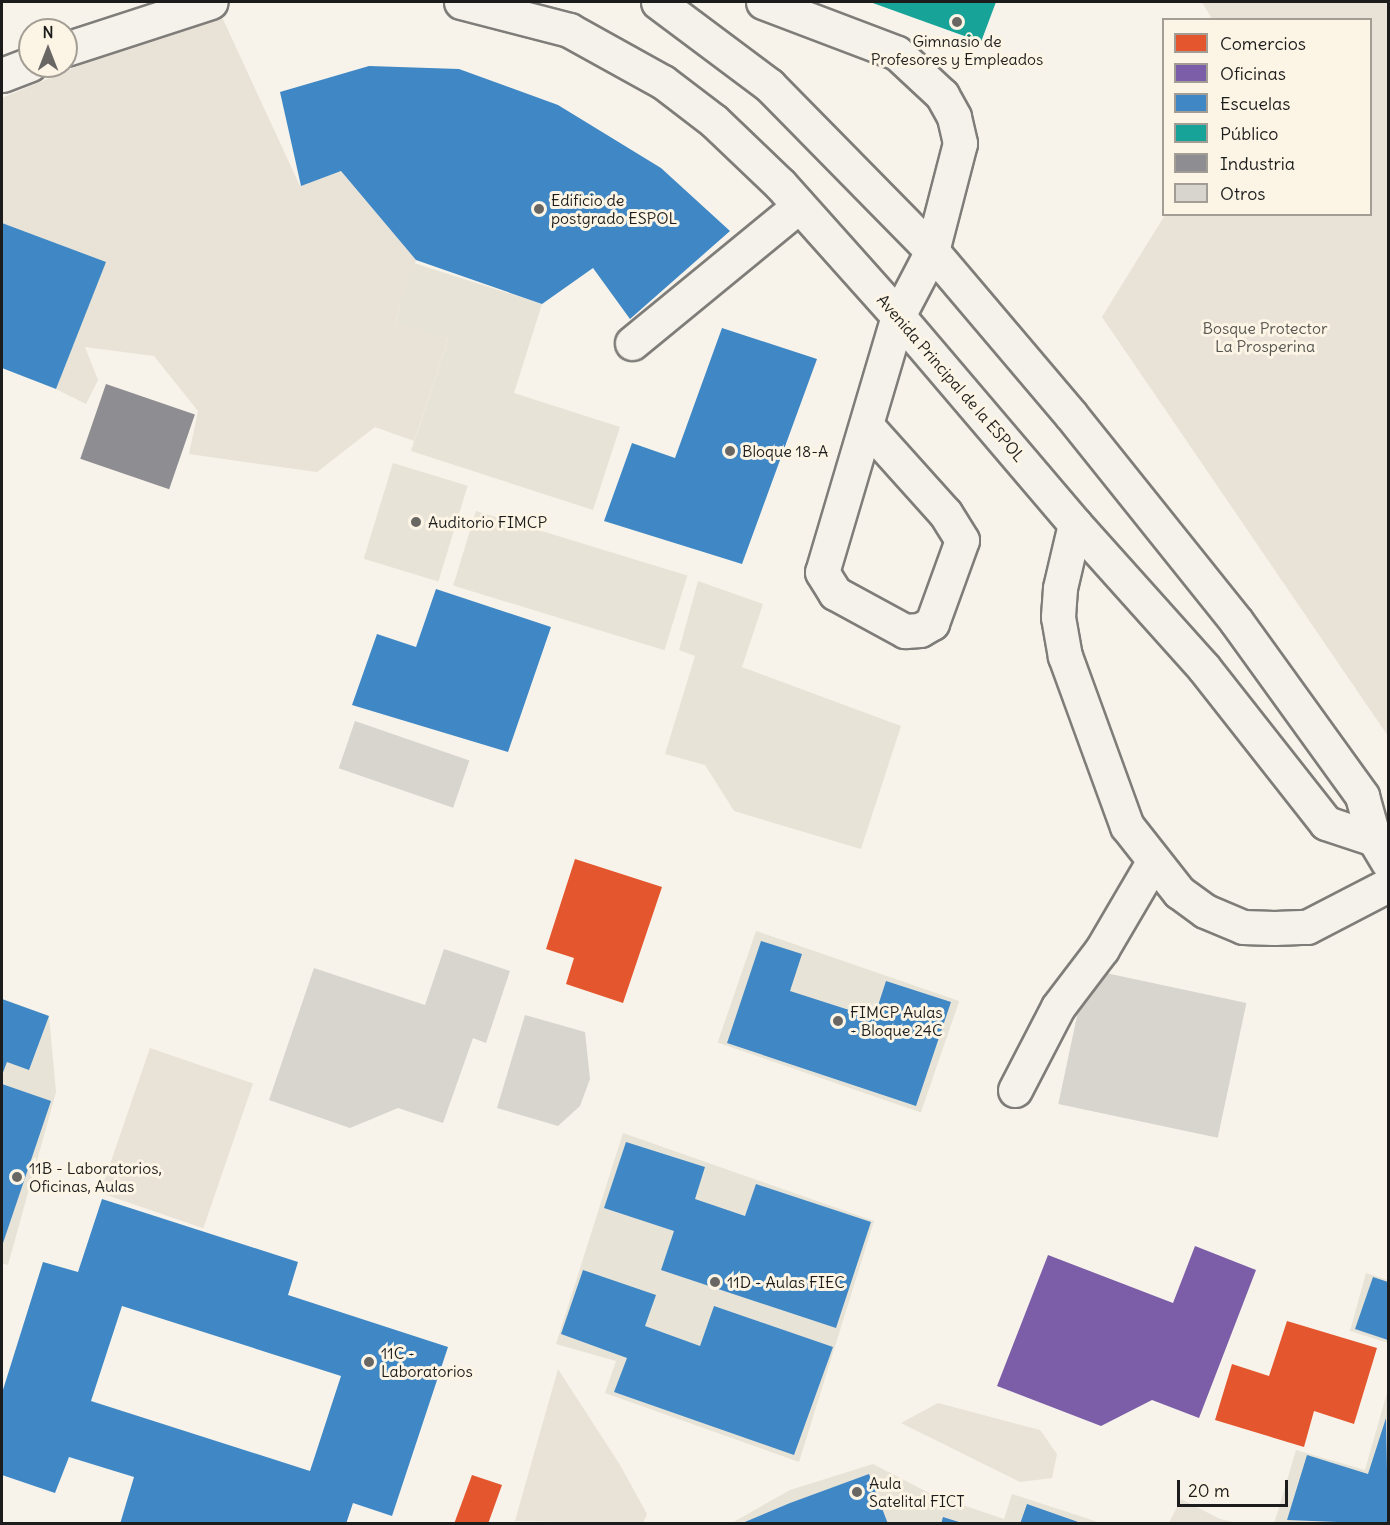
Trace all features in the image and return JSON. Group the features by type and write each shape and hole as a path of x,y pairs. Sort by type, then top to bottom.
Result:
{"street":[{"path":"78,45 211,2"},
{"name":"Avenida Principal de la ESPOL","path":"461,2 569,30 663,82 714,121 799,206 898,316 1075,524 1204,668 1326,823 1381,850"},
{"name":"Avenida Principal de la ESPOL","path":"658,2 769,85 932,251 1071,415 1236,621 1362,796 1381,850"},
{"path":"763,2 897,53 942,95 954,117 960,143 932,251 898,316 822,572 835,593 904,631 920,630 932,623 962,540 945,513 867,426"},
{"path":"2,75 18,69"},
{"path":"632,343 799,206"},
{"path":"1075,524 1060,588 1058,617 1065,656 1127,826 1153,862 1179,892 1205,911 1244,927 1307,927 1389,885"},
{"path":"1015,1090 1058,1007 1102,949 1153,862"}],"shaded area":[{"path":"414,263 542,304 514,393 620,427 593,510 411,451 448,340 395,323"},
{"name":"Auditorio FIMCP","path":"393,463 468,486 438,581 364,559"},
{"path":"476,511 687,576 665,650 453,586"},
{"path":"698,581 763,604 742,667 901,726 861,849 734,811 705,765 665,754 695,656 679,650"},
{"name":"FIMCP Aulas - Bloque 24C","path":"756,931 959,1001 921,1113 718,1043"},
{"name":"11B - Laboratorios, Oficinas, Aulas","path":"2,999 49,1016 56,1092 8,1265 2,1263"},
{"name":"11D - Aulas FIEC","path":"623,1133 874,1221 799,1462 605,1393 616,1361 556,1344"},
{"path":"1366,1273 1388,1280 1388,1343 1350,1331"},
{"path":"1388,1389 1388,1523 1274,1524 1296,1450 1365,1470"},
{"name":"Aula Satelital FICT","path":"873,1464 933,1495 1004,1519 1012,1494 1101,1523 730,1524 790,1490"}],"green space":[{"path":"215,2 300,186 341,171 416,260 395,322 448,340 414,441 375,427 317,472 189,454 198,411 154,356 85,347 98,380 86,404 56,389 105,262 2,223 2,98 50,78 78,78 78,66 128,45"},
{"name":"Bosque Protector La Prosperina","path":"1202,2 1388,2 1388,736 1102,317 1164,216 1372,216 1372,18 1211,18"},
{"path":"150,1048 253,1083 203,1228 100,1193"},
{"path":"558,1369 620,1465 647,1514 643,1523 515,1521"},
{"path":"938,1403 1040,1430 1057,1454 1052,1478 1020,1482 901,1423"},
{"path":"1181,1499 1220,1519 1237,1523 1169,1523"}],"building: Comercios":[{"path":"575,859 662,887 623,1003 566,984 574,958 546,949"},
{"path":"1287,1321 1377,1348 1354,1424 1314,1411 1304,1447 1215,1420 1232,1364 1269,1376"},
{"path":"472,1475 502,1485 488,1524 454,1524"}],"building: Oficinas":[{"path":"1195,1246 1256,1270 1199,1418 1152,1400 1101,1426 997,1386 1048,1255 1173,1303"}],"building: Escuelas":[{"name":"Edificio de postgrado ESPOL","path":"369,66 459,69 558,105 661,168 730,231 630,319 593,268 542,304 416,260 341,171 301,186 280,92"},
{"path":"2,223 106,262 56,389 2,368"},
{"name":"Bloque 18-A","path":"722,328 817,359 742,564 604,521 632,443 675,458"},
{"path":"436,589 551,627 508,752 352,705 377,634 416,647"},
{"name":"FIMCP Aulas - Bloque 24C","path":"761,941 802,954 790,991 874,1018 886,981 951,1002 916,1106 727,1043"},
{"path":"2,999 49,1016 29,1070 7,1062 2,1075"},
{"path":"2,1084 51,1101 2,1246"},
{"path":"626,1142 705,1167 695,1199 745,1216 756,1184 871,1222 836,1328 661,1270 674,1231 604,1208"},
{"name":"11C - Laboratorios","path":"102,1199 298,1262 288,1295 448,1347 392,1516 353,1503 346,1524 120,1524 134,1477 69,1457 55,1493 2,1475 2,1393 43,1262 78,1272","holes":["122,1306 341,1376 310,1471 91,1401"]},
{"path":"583,1270 656,1295 645,1326 700,1346 714,1306 833,1347 794,1455 614,1392 627,1358 561,1334"},
{"path":"1373,1277 1388,1282 1388,1340 1355,1329"},
{"path":"1386,1418 1388,1524 1287,1520 1307,1455 1368,1474"},
{"path":"869,1474 888,1524 740,1524 790,1503"},
{"path":"1027,1504 1081,1523 1081,1524 1020,1524"},
{"path":"943,1517 962,1523 962,1524 941,1524"}],"building: Público":[{"name":"Gimnasio de Profesores y Empleados","path":"870,2 996,2 981,42"}],"building: Industria":[{"path":"106,384 195,415 169,489 80,459"}],"building: Otros":[{"path":"355,721 469,760 453,808 339,768"},
{"path":"444,949 510,971 486,1043 473,1038 443,1123 398,1108 350,1128 269,1100 314,968 425,1005"},
{"path":"1087,969 1246,1003 1218,1138 1058,1104"},
{"path":"525,1015 585,1032 590,1079 580,1106 558,1126 497,1108"}],"place":[{"name":"Gimnasio de Profesores y Empleados","path":"957,22"},
{"name":"Edificio de postgrado ESPOL","path":"539,209"},
{"name":"Bloque 18-A","path":"730,451"},
{"name":"Auditorio FIMCP","path":"416,522"},
{"name":"FIMCP Aulas - Bloque 24C","path":"838,1021"},
{"name":"11B - Laboratorios, Oficinas, Aulas","path":"17,1177"},
{"name":"11D - Aulas FIEC","path":"715,1282"},
{"name":"11C - Laboratorios","path":"369,1362"},
{"name":"Aula Satelital FICT","path":"857,1492"}]}
